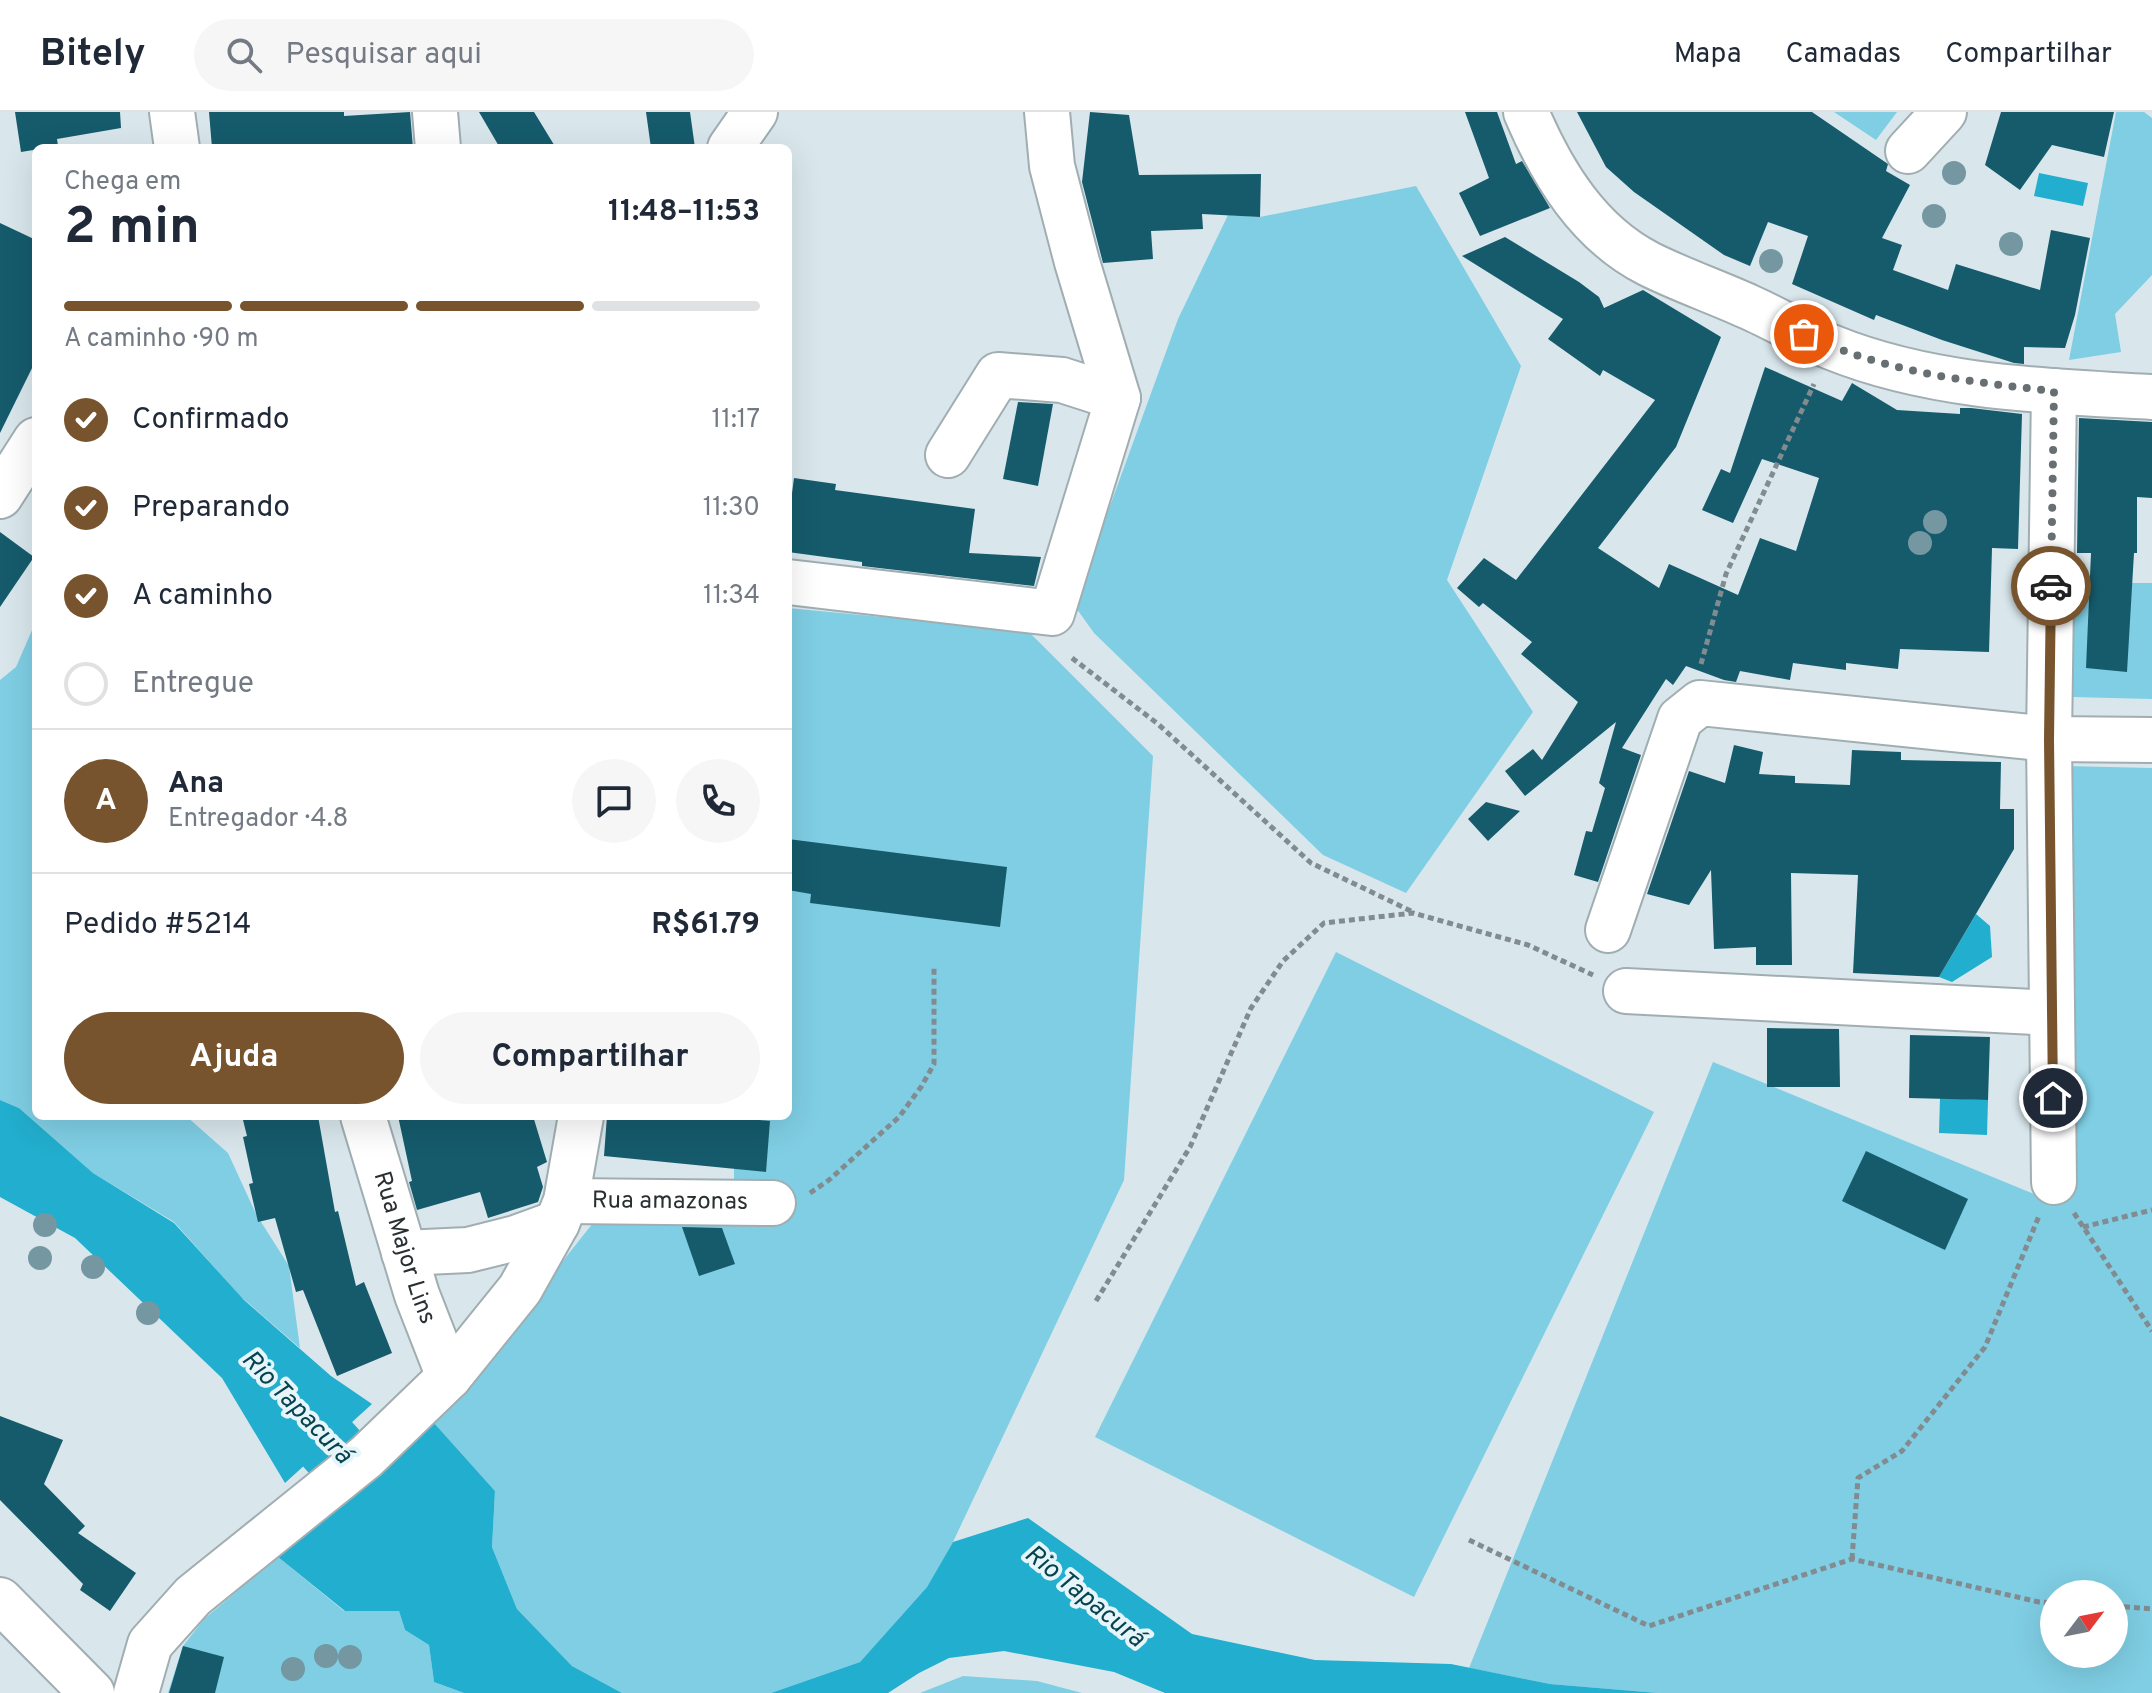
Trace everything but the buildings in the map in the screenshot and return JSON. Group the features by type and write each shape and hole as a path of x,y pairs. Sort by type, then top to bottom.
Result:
{"street":[{"path":"172,112 176,144"},
{"path":"435,112 438,144"},
{"path":"715,112 726,144"},
{"path":"730,144 755,112"},
{"path":"792,582 1052,613 1118,398 1052,166 1047,112"},
{"path":"1526,112 1570,196 1606,235 1647,263 1750,307 1831,347 1917,373 2054,391 2152,397"},
{"path":"1908,151 1944,112"},
{"path":"948,455 998,375 1062,380 1118,398"},
{"path":"2054,391 2049,739 2054,1182"},
{"path":"0,496 32,446"},
{"path":"1608,930 1680,719 1700,703 2049,739 2152,740"},
{"path":"1626,991 2052,1013"},
{"name":"Rua Major Lins","path":"364,1120 444,1382"},
{"path":"136,1693 150,1644 193,1596 366,1457 444,1382 520,1289 561,1212 580,1120"},
{"name":"Rua amazonas","path":"561,1212 773,1203"},
{"path":"404,1253 468,1250 516,1238 561,1212"},
{"path":"0,1600 92,1693"}],"path":[{"path":"1688,710 1726,574 1831,347"},
{"path":"1072,658 1158,724 1311,863 1413,913 1528,945 1626,991"},
{"path":"1096,1301 1190,1147 1251,1008 1283,961 1324,923 1413,913"},
{"path":"773,1203 806,1196 829,1180 899,1117 921,1087 934,1064 934,966"},
{"path":"2054,1182 2152,1331"},
{"path":"1852,1559 1858,1478 1902,1451 1985,1347 2054,1182"},
{"path":"2083,1227 2152,1210"},
{"path":"1469,1540 1649,1626 1852,1559 2040,1602"},
{"path":"2128,1607 2152,1609"}],"shaded area":[{"path":"1834,112 1897,112 1876,140"},
{"path":"2116,112 2144,112 2152,118 2152,275 2115,314 2121,352 2069,360"},
{"path":"1416,186 1521,366 1447,580 1533,712 1406,893 1323,855 1094,633 1074,605 1178,319 1228,215 1260,217"},
{"path":"2073,583 2152,583 2152,699 2072,697"},
{"path":"792,608 1028,631 1153,756 1124,1180 953,1542 927,1587 860,1662 771,1693 622,1693 572,1666 517,1609 492,1547 495,1491 434,1423 597,1218 734,1212 734,1120 792,1120"},
{"path":"32,630 32,1119 19,1108 0,1100 0,680 16,667"},
{"path":"2065,766 2152,768 2152,1693 1658,1693 1550,1684 1469,1668 1713,1062 2046,1199 2071,1176 2076,1000"},
{"path":"1336,952 1654,1112 1414,1597 1095,1437"},
{"path":"33,1120 191,1120 228,1153 256,1214 289,1266 300,1348 240,1296 174,1222 93,1173"},
{"path":"278,1557 344,1611 399,1611 405,1630 429,1645 434,1682 464,1693 168,1693 183,1646 204,1619"},
{"path":"963,1676 1037,1681 1082,1693 920,1693"}],"water":[{"path":"2039,173 2088,183 2083,206 2034,196"},
{"path":"1976,914 1990,926 1992,957 1952,982 1939,977"},
{"path":"1940,1098 1988,1100 1987,1135 1939,1133"},
{"path":"0,1100 19,1108 93,1173 174,1223 244,1300 331,1376 372,1404 285,1483 222,1378 75,1238 0,1197"},
{"path":"434,1423 495,1491 492,1547 517,1609 572,1666 622,1693 464,1693 434,1682 429,1645 405,1630 399,1611 345,1611 278,1557"},
{"path":"1028,1518 1192,1634 1315,1660 1451,1664 1550,1684 1658,1693 1165,1693 1114,1672 1004,1651 949,1658 888,1693 771,1693 860,1662 927,1587 953,1542"}],"waterway":[{"name":"Rio Tapacurá","path":"268,1377 338,1456 400,1517"}],"way so far":[{"path":"1804,334 1831,347 1917,373 1973,383 2054,391 2051,586"}],"route":[{"path":"2051,586 2049,739 2053,1098"}]}
